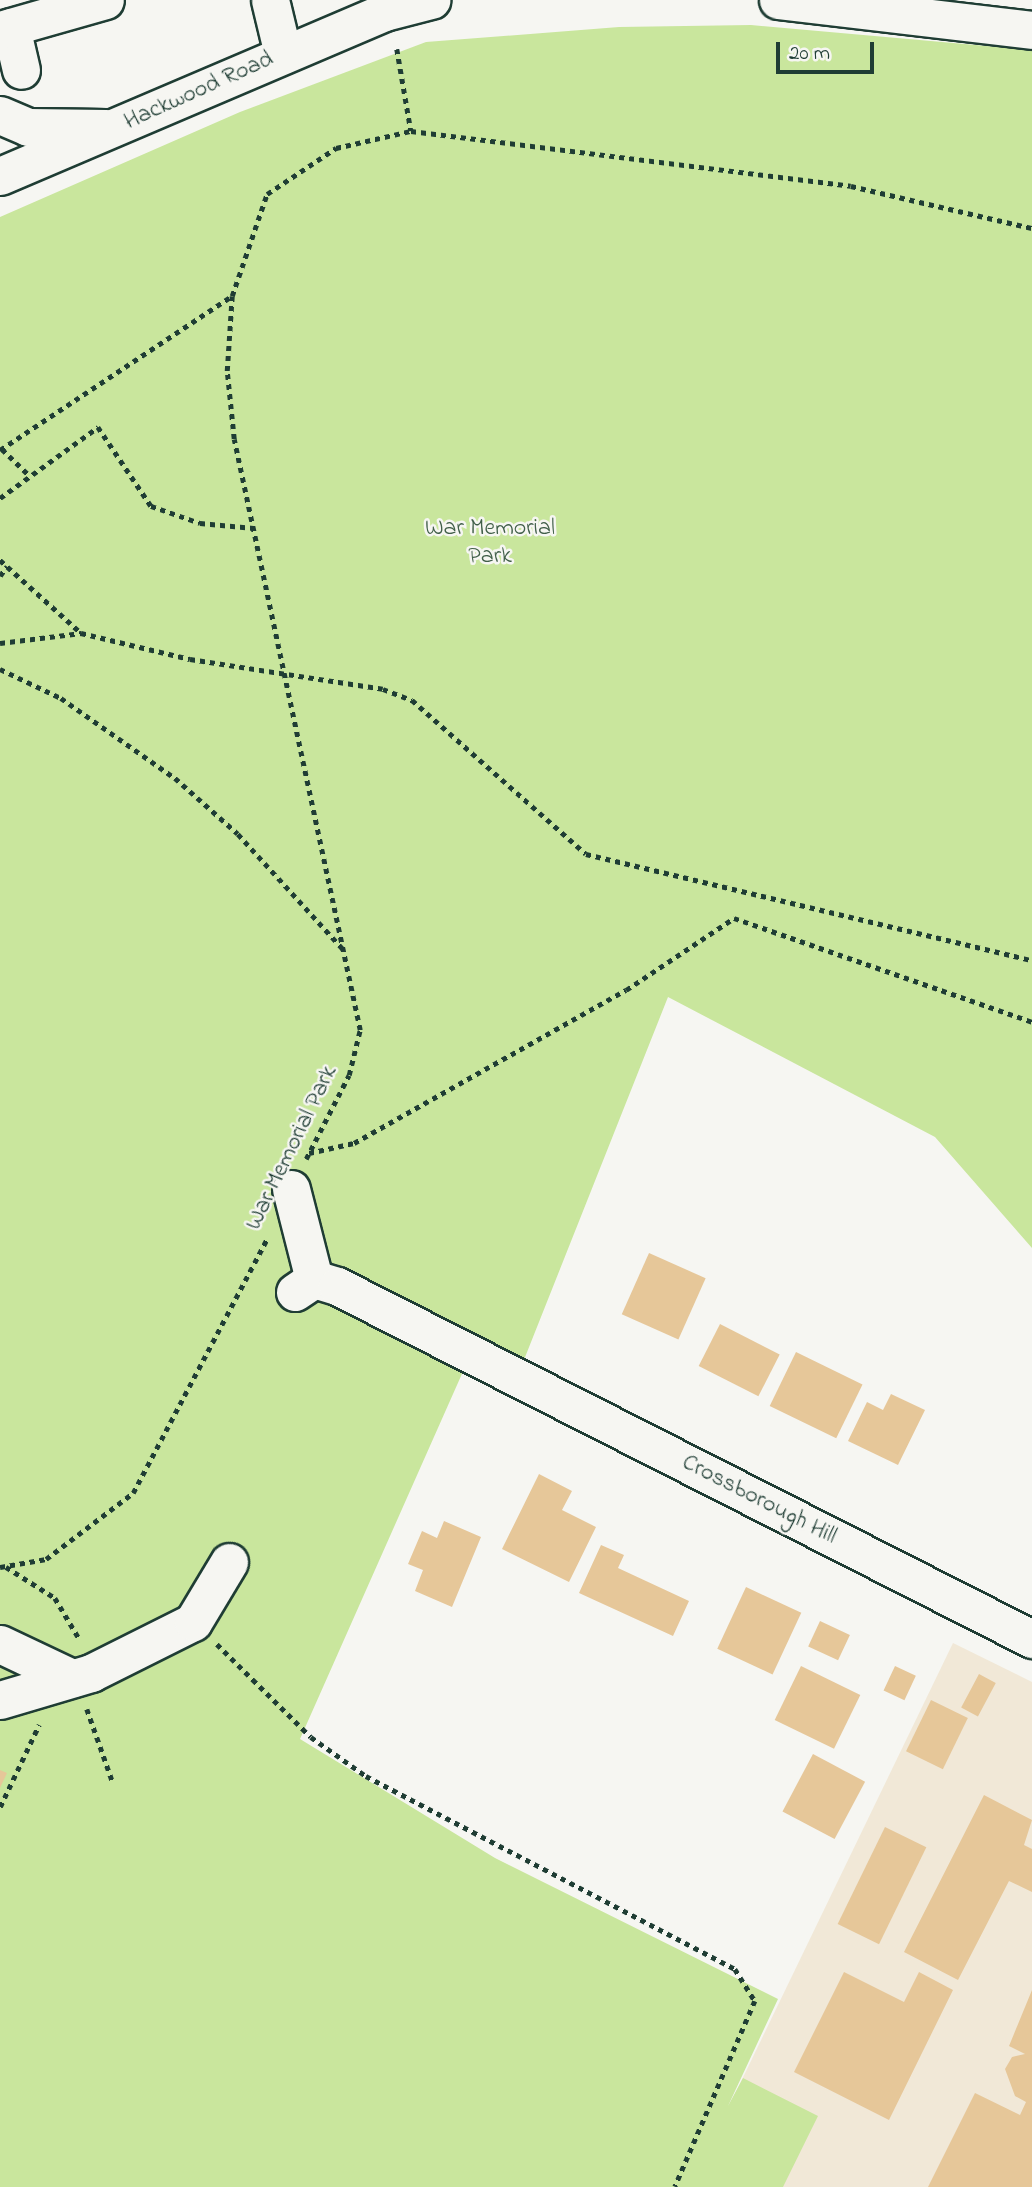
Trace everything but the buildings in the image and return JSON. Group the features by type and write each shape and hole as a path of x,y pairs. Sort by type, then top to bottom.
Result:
{"street":[{"path":"21,69 5,28 105,0"},
{"name":"Hackwood Road","path":"270,0 283,54"},
{"name":"Hackwood Road","path":"0,176 283,54 431,0"},
{"path":"778,0 1032,30"},
{"name":"Hackwood Road","path":"0,116 28,127 114,128"},
{"name":"Crossborough Hill","path":"291,1189 305,1286 487,1361 1032,1639"},
{"path":"0,1700 82,1683 193,1622 229,1562"},
{"path":"0,1644 82,1683"}],"path":[{"path":"397,49 411,131"},
{"name":"War Memorial Park","path":"3,1567 46,1559 133,1493 252,1272 349,1075 359,1030 345,951 254,528 228,384 232,296 267,194 336,148 411,131 852,186 1032,228"},
{"path":"29,475 1,449 232,296"},
{"path":"0,498 97,427 151,506 200,523 254,528"},
{"path":"0,560 81,633"},
{"path":"0,576 7,566"},
{"path":"0,643 81,633 190,659 286,672 412,700 586,854 1032,960"},
{"path":"0,669 61,698 175,778 238,834 345,951"},
{"path":"309,1153 354,1143 626,990 734,918 1032,1021"},
{"path":"3,1567 55,1598 113,1783"},
{"path":"193,1622 310,1737 366,1776 735,1969 755,2001 675,2187"},
{"path":"0,1807 41,1720"}],"shaded area":[{"path":"953,1643 1032,1682 1032,2187 690,2187"}],"green space":[{"name":"War Memorial Park","path":"751,25 1032,50 1032,1248 935,1137 668,997 512,1390 465,1367 300,1739 495,1858 778,1999 728,2106 743,2078 818,2116 783,2187 0,2187 0,217 240,112 426,42 619,27"}]}
